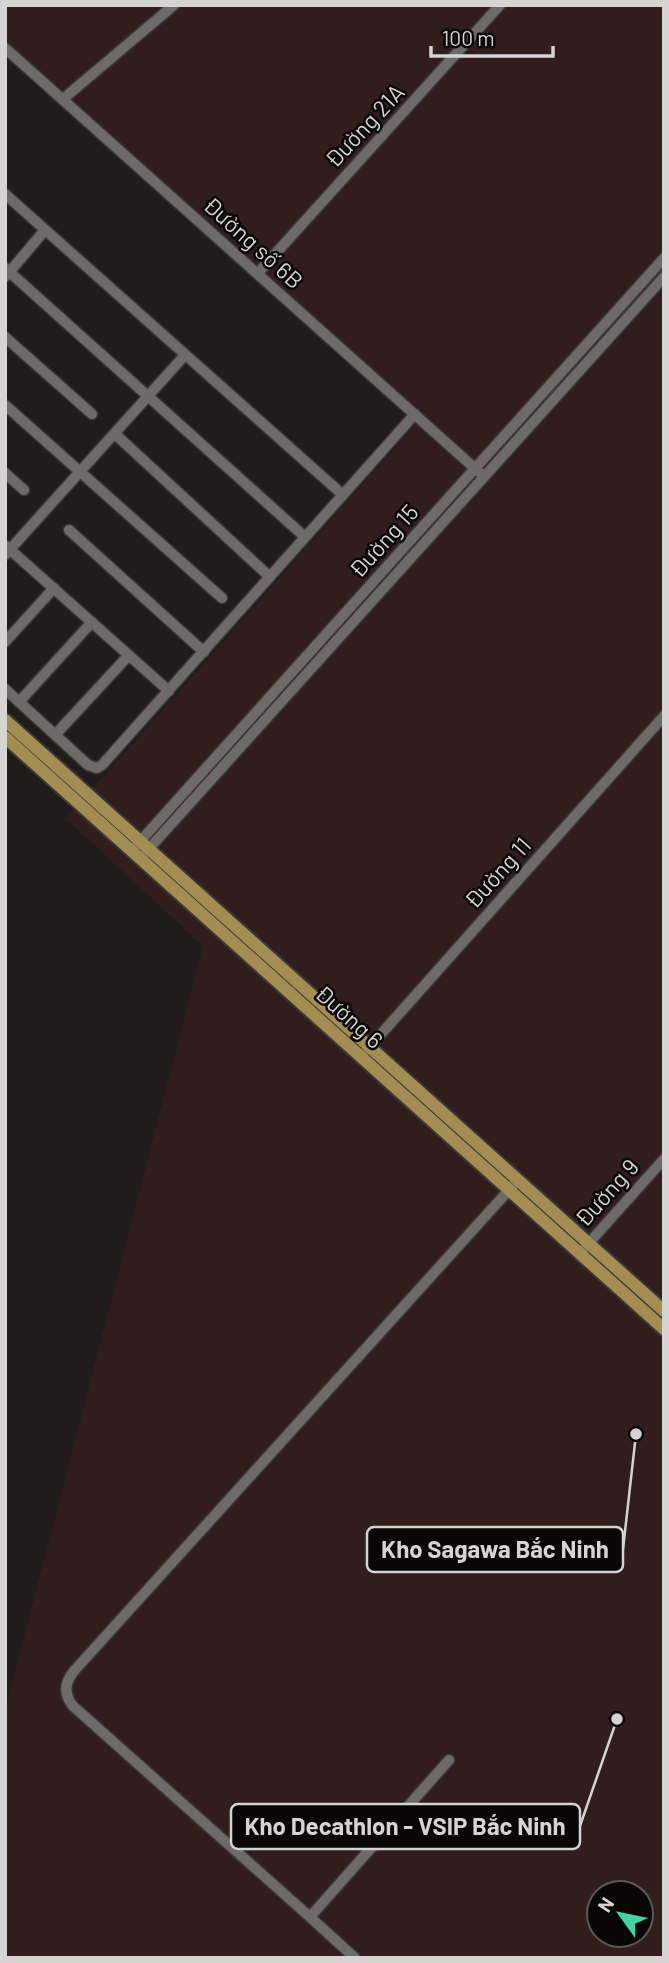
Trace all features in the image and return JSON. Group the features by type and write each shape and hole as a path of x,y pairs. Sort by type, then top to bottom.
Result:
{"main road":[{"name":"Đường 6","path":"5,720 141,850 365,1053 514,1185 589,1243 664,1311"},
{"name":"Đường 6","path":"5,737 141,850"},
{"name":"Đường 6","path":"514,1185 580,1253 664,1329"}],"street":[{"path":"63,99 174,5"},
{"name":"Đường 21A","path":"258,273 500,5"},
{"name":"Đường số 6B","path":"5,48 484,477"},
{"path":"5,194 343,495"},
{"path":"45,230 6,272 305,537"},
{"name":"Đường 15","path":"141,850 664,258"},
{"name":"Đường 15","path":"258,719 484,477 664,277"},
{"path":"5,337 92,414"},
{"path":"169,691 92,621 7,550 185,355"},
{"path":"5,405 222,598"},
{"path":"5,689 89,765 97,768 169,691 415,414"},
{"path":"115,434 270,577"},
{"path":"5,473 24,489"},
{"path":"69,530 204,652"},
{"path":"5,642 54,588"},
{"path":"19,702 92,621"},
{"path":"55,735 129,655"},
{"name":"Đường 11","path":"365,1053 664,716"},
{"name":"Đường 9","path":"580,1253 664,1159"},
{"path":"355,1958 73,1706 66,1695 66,1685 74,1671 514,1185"},
{"path":"310,1917 449,1760"}],"shaded area":[{"path":"5,5 664,5 664,1958 5,1958 5,1711 203,946 66,819 421,418 5,44"}],"place":[{"name":"Kho Sagawa Bắc Ninh","path":"636,1434"},
{"name":"Kho Decathlon - VSIP Bắc Ninh","path":"617,1719"}]}
